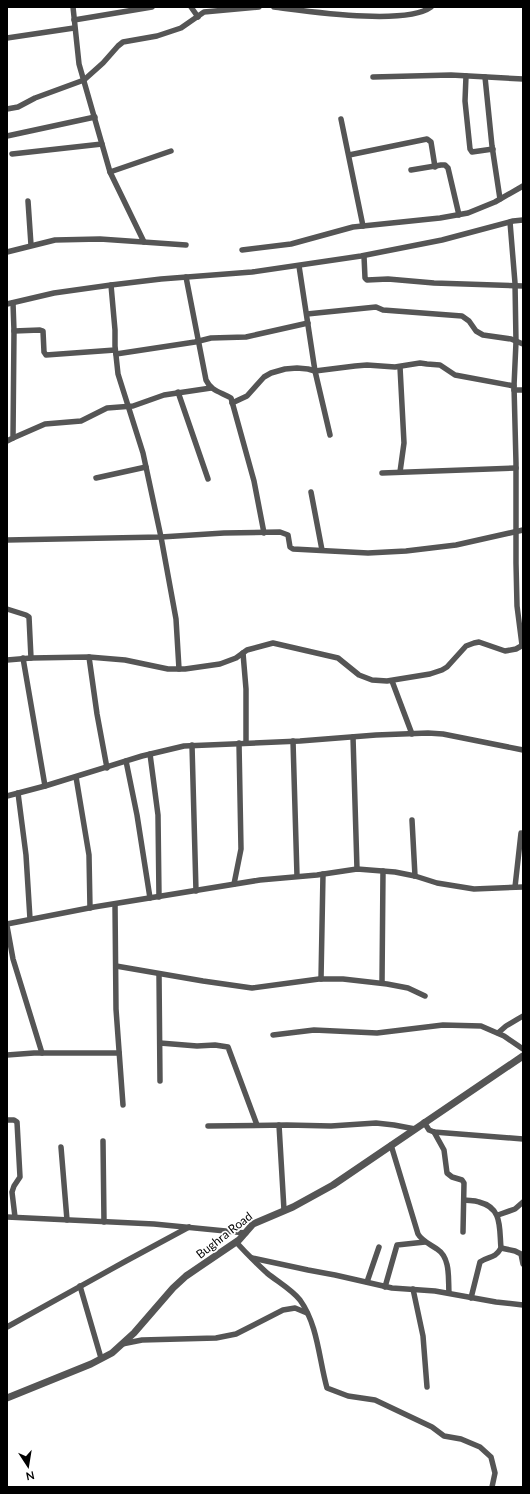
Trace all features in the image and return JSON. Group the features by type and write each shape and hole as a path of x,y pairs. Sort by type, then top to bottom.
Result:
{"street":[{"path":"73,7 74,28 79,64 110,172 144,242"},
{"path":"74,20 152,7"},
{"path":"191,7 198,16"},
{"path":"7,110 84,80 123,42 157,36 181,28 204,12 259,7"},
{"path":"274,7 338,15 391,16 418,13 430,7"},
{"path":"7,38 74,28"},
{"path":"373,77 451,75 523,79"},
{"path":"466,76 465,101 470,149 472,152 492,149"},
{"path":"485,77 492,149 500,199"},
{"path":"7,136 95,117"},
{"path":"341,119 363,226"},
{"path":"349,155 427,140 431,142 435,167"},
{"path":"12,154 102,144"},
{"path":"110,172 170,151"},
{"path":"411,170 445,165 448,168 459,215"},
{"path":"242,250 290,244 353,227 468,213 500,199 523,186"},
{"path":"28,201 31,245"},
{"path":"13,438 14,331 10,303 54,293 111,285 161,279 252,272 364,256 442,240 523,220"},
{"path":"7,660 23,658 89,657 125,660 168,669 179,669 220,664 236,658 243,652 252,648 274,642 338,658 359,675 372,680 392,681 430,674 442,670 447,667 466,646 474,643 479,642 505,651 516,649 523,645 517,606 514,388 516,342 515,286 510,222"},
{"path":"7,252 55,240 100,239 186,245"},
{"path":"364,256 365,278 367,280 388,279 434,283 523,286"},
{"path":"299,266 316,371 330,435"},
{"path":"186,277 206,380 211,388 230,398 232,403 254,481 264,532"},
{"path":"111,285 118,374 129,406 146,467 161,537 176,618 179,669"},
{"path":"307,314 376,307 383,310 462,316 469,321 476,331 483,335 511,339 523,344"},
{"path":"14,331 43,331 44,352 46,355 116,352 211,338 246,336 308,323"},
{"path":"232,403 247,396 264,377 271,373 285,369 297,368 316,371 355,366 400,367 420,364 440,365 455,375 523,390"},
{"path":"400,367 404,443 400,472"},
{"path":"7,441 45,424 81,421 106,408 133,406 151,399 178,392 211,388"},
{"path":"178,392 208,479"},
{"path":"382,473 516,466 523,463"},
{"path":"96,478 146,467"},
{"path":"311,492 322,550"},
{"path":"7,540 161,537 264,532 288,535 290,547 292,549 368,553 406,551 456,545 523,530"},
{"path":"7,609 29,617 31,658"},
{"path":"243,652 246,689 246,743"},
{"path":"89,657 97,714 107,768"},
{"path":"23,658 45,786"},
{"path":"392,681 412,734"},
{"path":"7,796 107,768 150,754 192,745 294,741 353,736 443,734 523,750"},
{"path":"353,736 357,869"},
{"path":"294,741 297,876"},
{"path":"234,884 241,849 239,743"},
{"path":"192,745 196,891"},
{"path":"150,754 158,815 159,896"},
{"path":"126,762 137,815 150,898"},
{"path":"76,776 89,855 90,908"},
{"path":"18,793 26,855 30,919"},
{"path":"412,820 415,876"},
{"path":"515,887 521,833"},
{"path":"42,1053 13,959 7,925 30,919 90,908 234,884 357,869 395,872 437,883 474,889 523,887"},
{"path":"382,871 382,983"},
{"path":"321,979 323,874"},
{"path":"116,904 116,966 119,1053 123,1105"},
{"path":"116,966 252,988 321,979 343,979 382,983 408,988 425,996"},
{"path":"159,974 160,1081"},
{"path":"498,1033 506,1026 523,1016"},
{"path":"273,1035 314,1030 377,1033 455,1025 481,1026 498,1033 523,1049"},
{"path":"160,1043 197,1046 215,1045 228,1047 257,1125"},
{"path":"7,1055 42,1053 119,1053"},
{"name":"Bughra Road","path":"7,1398 112,1353 134,1333 172,1288 186,1276 236,1242 258,1222 332,1185 424,1122 523,1058"},
{"path":"7,1120 14,1120 18,1122 20,1177 12,1192 15,1217"},
{"path":"424,1122 429,1130 434,1132 523,1139"},
{"path":"208,1126 331,1126 376,1123 415,1129"},
{"path":"279,1125 284,1210"},
{"path":"434,1132 444,1150 447,1173 452,1177 462,1180 464,1183 463,1232"},
{"path":"103,1141 104,1222"},
{"path":"391,1145 420,1238 438,1249 446,1258 449,1293"},
{"path":"61,1147 67,1220"},
{"path":"464,1200 477,1201 493,1208 498,1215 501,1248 494,1256 480,1262 471,1298"},
{"path":"498,1215 515,1210 523,1202"},
{"path":"7,1217 154,1224 246,1233"},
{"path":"7,1327 190,1227"},
{"path":"236,1242 250,1257 300,1300 308,1313 315,1335 327,1388 348,1396 375,1400 432,1428 444,1436 461,1439 480,1447 491,1457 495,1474 492,1487"},
{"path":"385,1287 397,1245 425,1242"},
{"path":"367,1282 379,1247"},
{"path":"501,1248 521,1254 523,1264"},
{"path":"250,1257 385,1287 449,1293 471,1298 523,1305"},
{"path":"80,1286 102,1358"},
{"path":"413,1289 423,1336 427,1387"},
{"path":"122,1344 142,1340 216,1338 236,1334 283,1310 295,1308 308,1313"}]}
